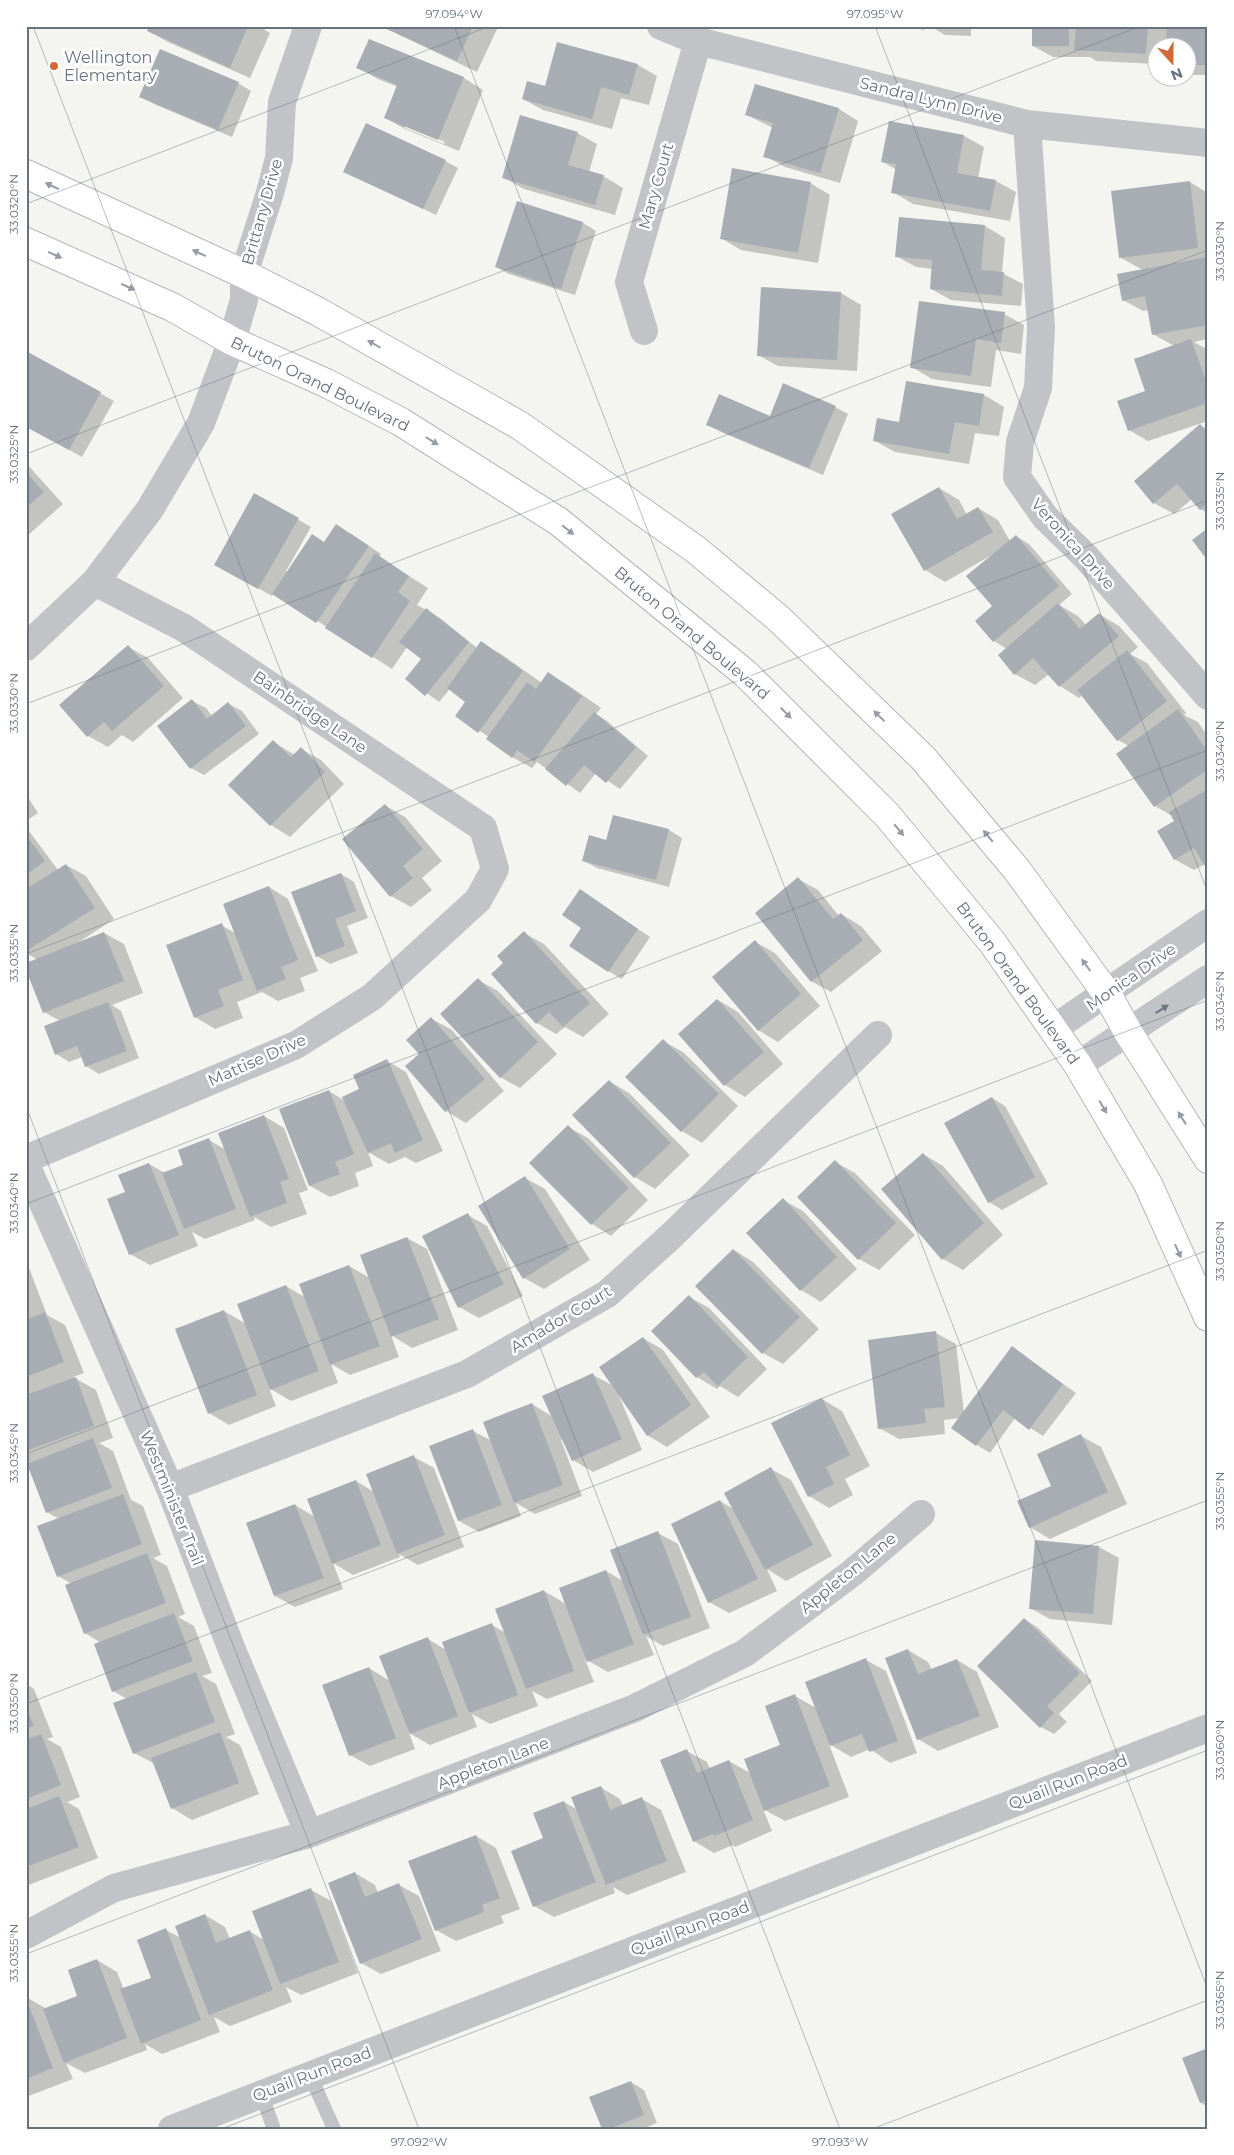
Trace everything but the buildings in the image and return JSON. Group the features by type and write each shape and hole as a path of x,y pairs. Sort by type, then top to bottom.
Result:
{"main road":[{"path":"26,174 244,274 317,311 519,425 703,555 778,618 923,758 1017,870 1107,994 1128,1032 1208,1159"},
{"name":"Bruton Orand Boulevard","path":"26,242 172,307 232,341 326,383 401,422 558,522 746,674 887,815 992,942 1078,1066 1148,1184 1208,1317"}],"street":[{"name":"Brittany Drive","path":"26,647 95,582 150,509 201,423 232,341 244,300 244,274 270,193 278,158 282,102 308,26"},
{"name":"Sandra Lynn Drive","path":"661,26 698,41 1027,124 1208,144"},
{"name":"Mary Court","path":"644,331 629,282 698,41"},
{"name":"Veronica Drive","path":"1027,124 1041,327 1038,388 1020,442 1017,477 1045,517 1086,557 1208,696"},
{"name":"Bainbridge Lane","path":"95,582 184,628 483,828 495,869"},
{"name":"Mattise Drive","path":"26,1159 296,1045 372,997 478,900 495,869"},
{"name":"Monica Drive","path":"1053,1029 1107,994 1208,923"},
{"path":"1078,1066 1208,979"},
{"name":"Amador Court","path":"170,1488 467,1374 607,1294 670,1237 878,1035"},
{"name":"Westminister Trail","path":"26,1165 170,1488 232,1650 309,1834"},
{"name":"Appleton Lane","path":"26,1935 114,1888 309,1834 635,1708 745,1653 852,1573 921,1514"},
{"name":"Quail Run Road","path":"172,2129 1208,1728"}],"lane":[{"path":"310,2075 334,2129"},
{"path":"261,2094 274,2129"}],"place":[{"name":"Wellington Elementary","path":"54,66"}]}
